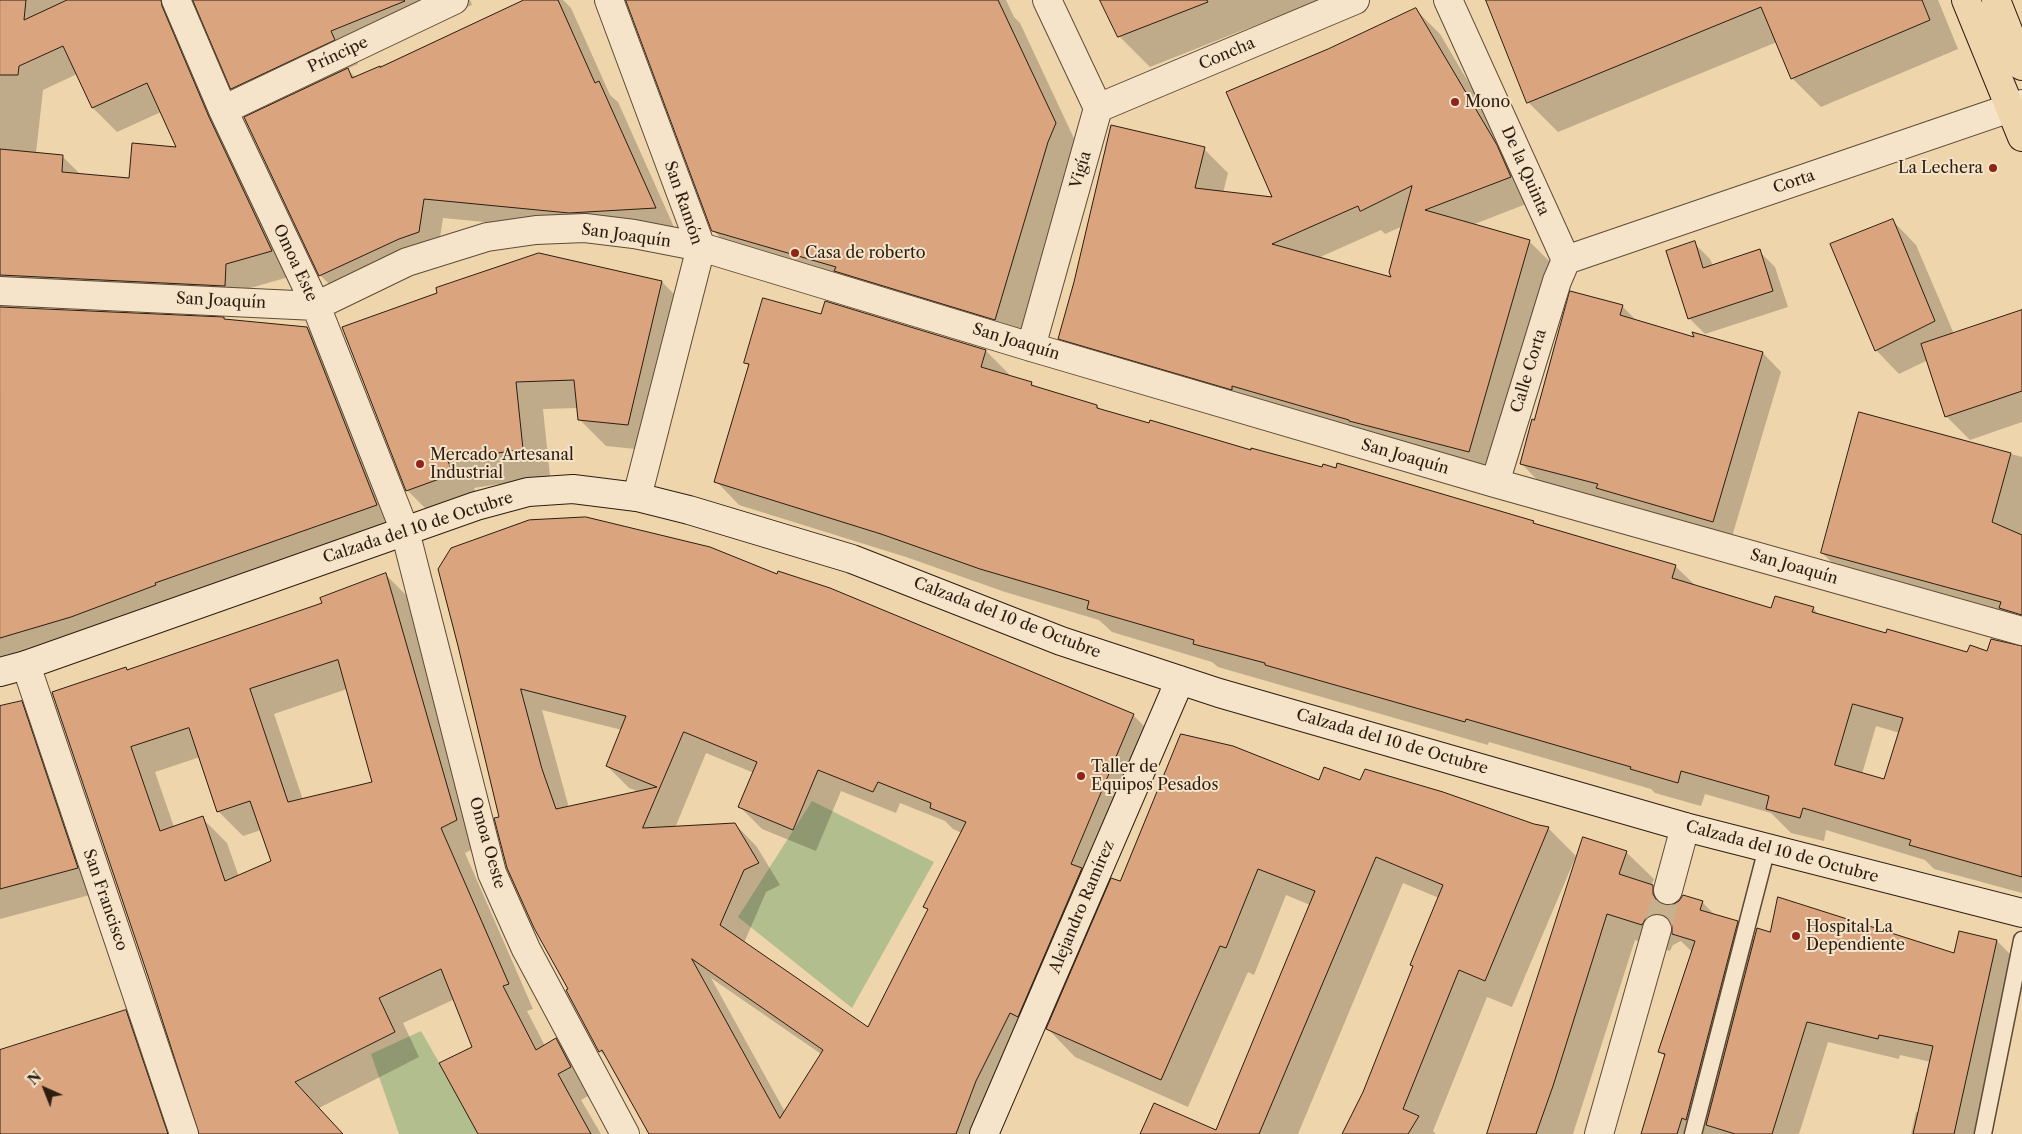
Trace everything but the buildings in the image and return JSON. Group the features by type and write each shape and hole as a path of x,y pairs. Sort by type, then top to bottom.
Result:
{"main road":[{"path":"1966,0 2016,106 2022,137"},
{"path":"1996,0 2022,66"}],"street":[{"name":"Omoa Este","path":"176,0 223,110 316,306 405,531"},
{"name":"Príncipe","path":"223,110 454,0"},
{"name":"San Ramón","path":"609,0 701,247 637,497"},
{"path":"1047,0 1098,108"},
{"name":"Concha","path":"1098,108 1355,0"},
{"name":"De la Quinta","path":"1448,0 1566,260"},
{"name":"Corta","path":"1566,260 2016,106"},
{"name":"Vigía","path":"1031,347 1098,108"},
{"name":"San Joaquín","path":"0,291 316,306 407,262 487,237 536,230 586,228 634,234 701,247 1031,347 1495,483 2022,631"},
{"name":"Calle Corta","path":"1495,483 1557,281 1566,260"},
{"name":"Calzada del 10 de Octubre","path":"0,672 26,665 476,506 528,492 573,489 637,497 689,510 852,559 1060,641 1180,680 1686,827 2022,912"},
{"name":"Omoa Oeste","path":"405,531 492,873 526,949 625,1134"},
{"name":"San Francisco","path":"26,665 184,1134"},
{"name":"Alejandro Ramírez","path":"984,1134 1180,680"},
{"path":"1668,890 1686,827"},
{"path":"1599,1134 1657,929"}],"lane":[{"path":"1693,1134 1767,848"},
{"path":"1983,1134 2022,940"}],"green space":[{"path":"812,801 934,862 852,1008 738,917"},
{"path":"421,1031 480,1134 399,1134 371,1054"}],"tunnel":[{"path":"1657,929 1668,890"}],"place":[{"name":"Mono","path":"1455,102"},
{"name":"La Lechera","path":"1993,168"},
{"name":"Casa de roberto","path":"795,253"},
{"name":"Mercado Artesanal Industrial","path":"420,464"},
{"name":"Taller de Equipos Pesados","path":"1081,776"},
{"name":"Hospital La Dependiente","path":"1796,936"}]}
